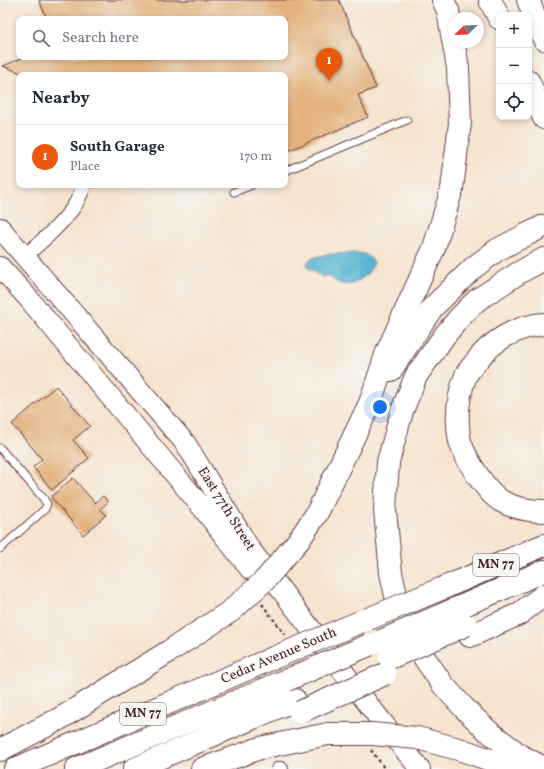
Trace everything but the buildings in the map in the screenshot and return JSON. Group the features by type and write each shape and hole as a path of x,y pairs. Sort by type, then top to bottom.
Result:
{"highway":[{"path":"0,750 61,718 231,611 266,580 299,540 317,513 370,403 387,352 434,248 452,189 460,124 458,68 448,11 443,0"},
{"path":"490,0 496,12"},
{"path":"494,0 499,12"},
{"path":"528,0 544,39"},
{"path":"530,84 544,118"},
{"path":"370,403 432,308 473,268 497,250 544,226"},
{"path":"544,250 477,300 460,316 416,376 402,411 388,462 385,510 391,573 397,600 425,659 444,685 464,708 488,730 521,756 544,768"},
{"path":"511,274 544,259"},
{"path":"544,324 526,327 516,331 493,344 483,352 467,374 458,405 459,436 467,459 483,484 502,501 532,511 544,512"},
{"name":"Cedar Avenue South","path":"15,769 544,545"},
{"name":"Cedar Avenue South","path":"76,769 294,697 463,623 544,572"},
{"path":"134,769 463,623 544,594"},
{"path":"173,769 294,697"},
{"path":"202,769 260,748 328,734 372,734 417,738 462,750 516,769"}],"street":[{"path":"1,273 40,243 67,215 78,199 83,188"},
{"name":"East 77th Street","path":"0,228 186,444 250,549 371,708 420,769"},
{"name":"East 77th Street","path":"1,273 29,299 201,506 403,769"}],"lane":[{"path":"288,170 407,120"},
{"path":"234,192 244,188"},
{"path":"0,448 44,498 46,504 46,509 0,549"}],"water":[{"path":"352,253 364,254 374,263 365,276 351,284 341,284 328,275 323,277 308,268 307,263 315,257"}],"place":[{"name":"South Garage","path":"329,81"}]}
